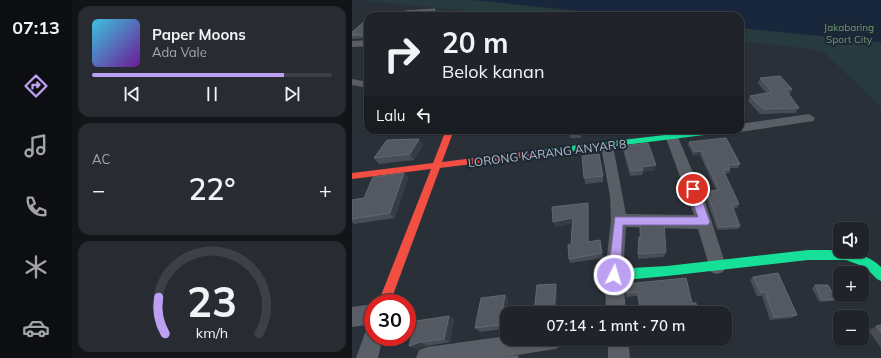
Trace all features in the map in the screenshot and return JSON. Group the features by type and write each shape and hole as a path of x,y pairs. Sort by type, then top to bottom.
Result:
{"street":[{"path":"352,44 364,43"},
{"path":"352,82 364,84"},
{"path":"744,127 809,118"},
{"path":"387,294 449,134"},
{"path":"671,134 705,222 717,266"},
{"name":"LORONG KARANG ANYAR 8","path":"352,176 607,146 671,134"},
{"path":"607,146 617,198 619,220 614,275 616,306"},
{"path":"619,220 705,222"},
{"path":"614,275 717,266 808,255 846,255 869,263 881,275"},
{"path":"352,317 364,315"},
{"path":"367,358 370,346"},
{"path":"427,358 508,346"},
{"path":"618,346 619,358"}],"green space":[{"name":"Jakabaring Sport City","path":"363,0 881,0 881,108 826,54 811,49 744,41 744,12 472,12"}],"water":[{"path":"473,0 881,0 881,42 744,28 744,12 588,12"}],"building":[{"path":"435,9 434,12 404,12"},
{"path":"364,22 364,35 352,35 352,32"},
{"path":"780,76 792,89 785,89 799,108 763,109 750,96 772,92 760,78"},
{"path":"726,138 740,164 728,165 730,170 723,170 739,204 732,205 740,226 719,227 707,191 719,190 701,151 695,152 689,142"},
{"path":"419,139 410,154 374,158 387,140"},
{"path":"648,143 656,165 642,167 643,170 631,171 624,146"},
{"path":"599,154 603,176 584,178 582,156"},
{"path":"404,173 390,213 352,219 352,200 364,198 373,177"},
{"path":"588,203 588,242 600,240 602,253 569,259 568,245 571,244 573,218 553,222 552,207"},
{"path":"640,223 664,224 666,252 638,254 639,237 641,237"},
{"path":"778,273 797,315 774,317 765,292 761,293 753,277"},
{"path":"686,278 692,303 696,303 697,306 640,306 638,292 626,293 626,284"},
{"path":"556,284 554,306 535,306 537,285"},
{"path":"815,285 828,285 833,294 833,299 822,300"},
{"path":"505,295 503,306 500,306 500,325 475,328 481,298"},
{"path":"449,316 444,339 416,343 416,321"},
{"path":"881,325 881,333 876,326"},
{"path":"518,356 518,358 499,358"}],"traffic: fast":[{"path":"529,154 695,134"},
{"path":"614,275 667,271 808,255 846,255 869,263 881,275"}],"traffic: jam":[{"path":"387,294 448,134"},
{"path":"352,176 529,154"}],"route":[{"path":"614,275 619,220 705,222 693,189"}]}
